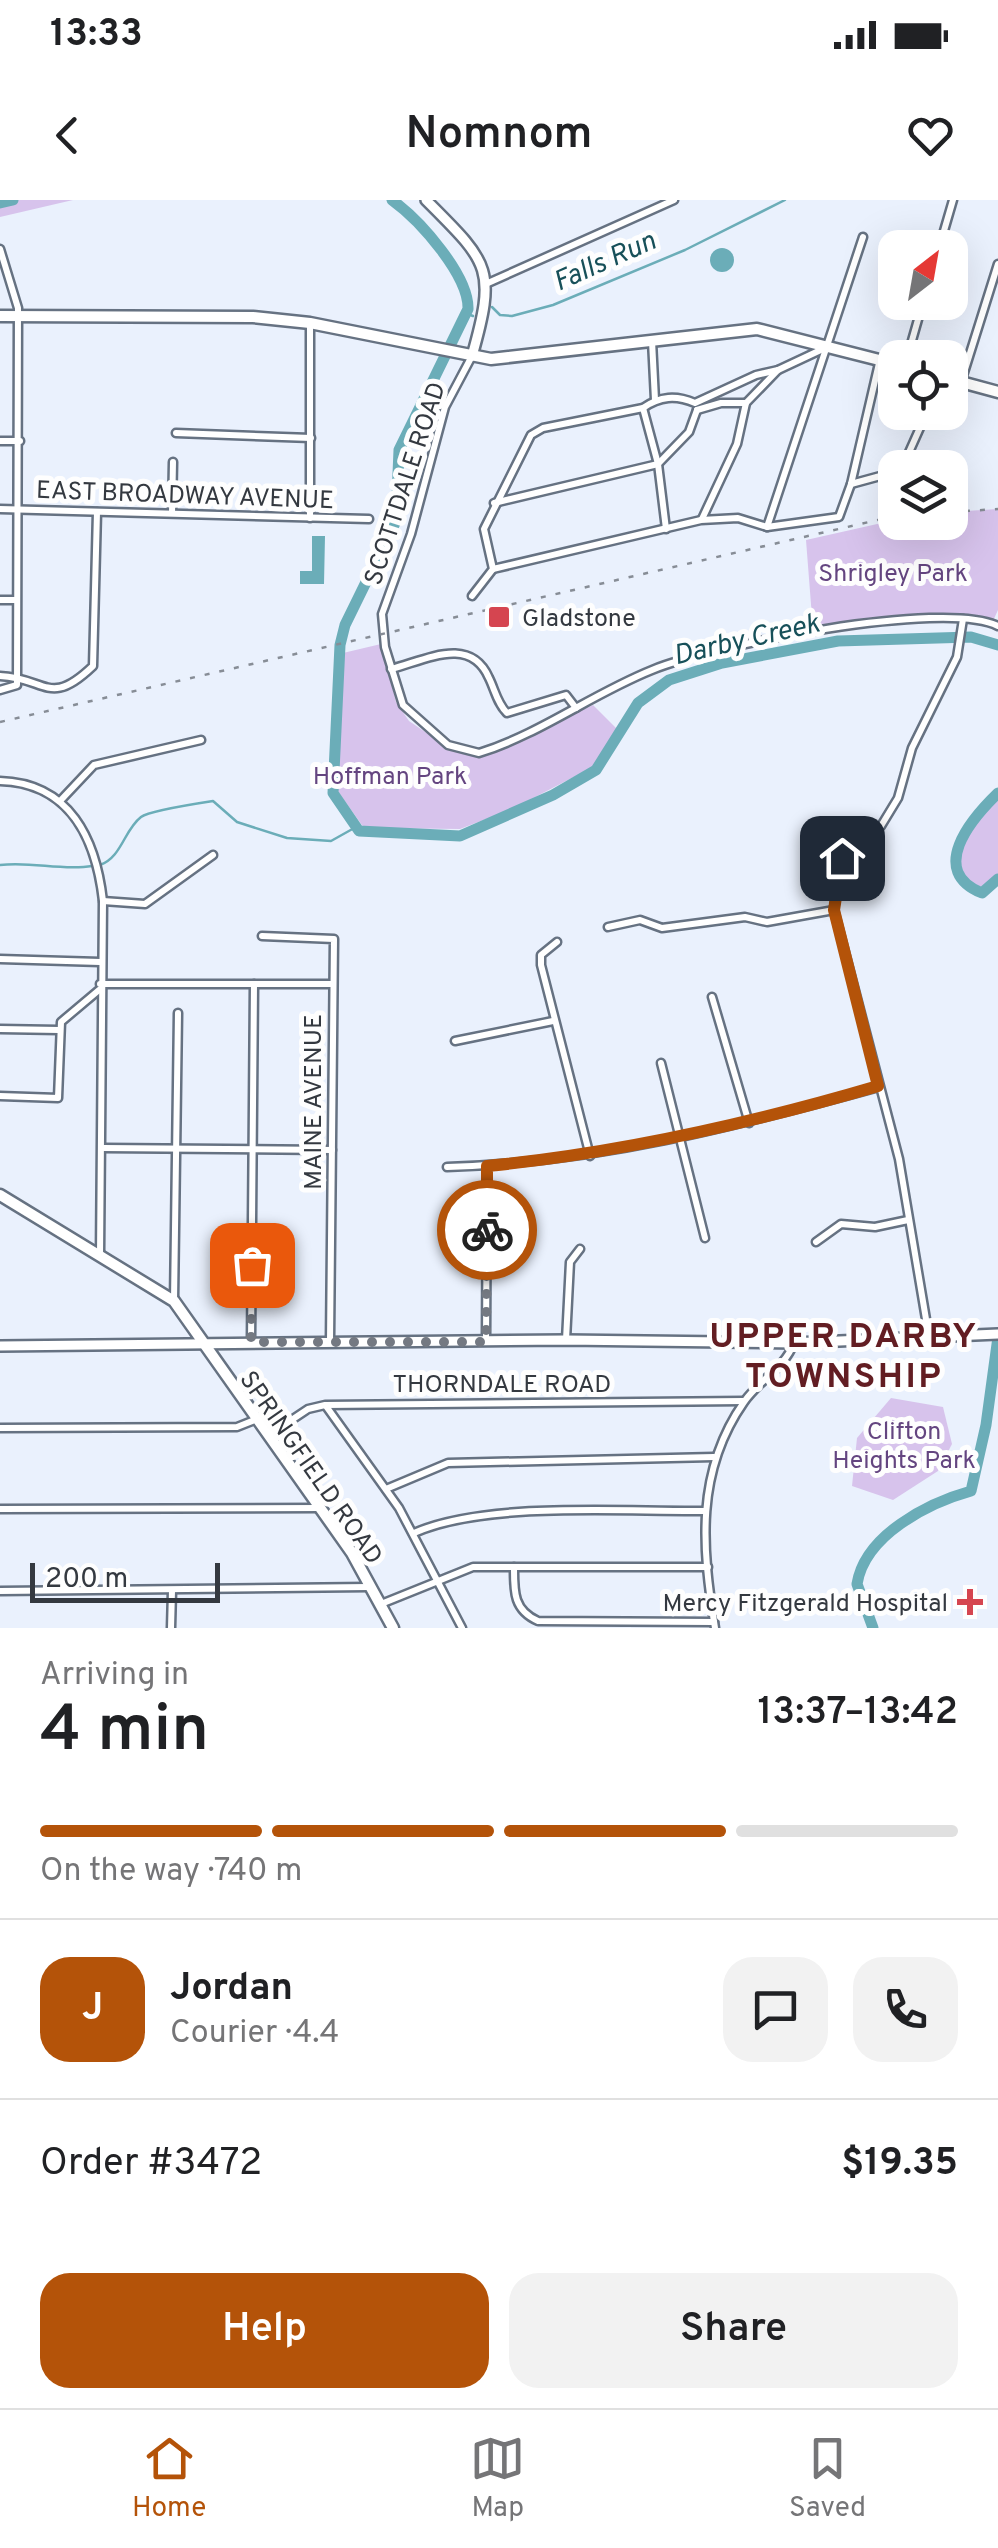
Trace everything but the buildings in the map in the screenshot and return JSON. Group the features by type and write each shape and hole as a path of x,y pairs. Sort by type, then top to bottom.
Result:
{"main road":[{"path":"0,316 253,317 310,323 468,355 528,358 652,338 757,329 878,359"},
{"path":"968,384 998,392"},
{"name":"SPRINGFIELD ROAD","path":"0,1195 174,1301 322,1508 393,1628"}],"street":[{"path":"426,200 466,240 488,283 488,302 468,355"},
{"path":"488,283 674,200"},
{"path":"944,230 953,200"},
{"path":"767,527 786,460 830,346 862,236"},
{"path":"0,249 18,316 20,441 16,677 10,690 0,690"},
{"path":"968,345 998,264"},
{"path":"310,323 310,518"},
{"path":"652,338 655,400"},
{"path":"494,504 658,464 689,432 696,406 756,375 778,370 830,346"},
{"name":"SCOTTDALE ROAD","path":"468,355 446,407 411,534 382,614 391,670 404,706 415,721 448,745 479,753 670,663 787,635 839,626 963,621 998,626"},
{"path":"472,596 492,569 701,520 738,518 767,527 839,517 852,484 878,369"},
{"path":"701,520 738,444 746,403 778,370"},
{"path":"492,569 484,528 530,435 543,428 643,408 655,400 677,397 696,406 746,403"},
{"path":"643,408 658,464 666,529"},
{"path":"176,433 311,438"},
{"path":"0,442 20,441"},
{"path":"172,462 172,513"},
{"path":"852,484 878,477"},
{"name":"EAST BROADWAY AVENUE","path":"0,509 369,519"},
{"path":"0,676 16,677 50,692 93,666 97,512"},
{"path":"0,600 15,600"},
{"path":"930,1337 899,1160 834,910 840,861 881,826 898,798 912,748 957,657 963,621"},
{"path":"391,670 430,657 469,654 479,658 507,713 566,694 576,708"},
{"path":"61,800 94,765 201,740"},
{"path":"0,781 20,782 61,800 88,836 103,901 100,1256"},
{"path":"103,901 145,904 213,854"},
{"path":"608,927 640,920 662,928 745,917 767,922 834,910"},
{"name":"MAINE AVENUE","path":"262,936 333,936 330,1341"},
{"path":"557,942 540,955 553,1020 590,1156"},
{"path":"0,959 100,962"},
{"path":"251,1342 254,984"},
{"path":"0,1096 58,1098 59,1030 66,1015 100,986 333,984"},
{"path":"712,997 749,1123"},
{"path":"174,1301 178,1013"},
{"path":"455,1041 553,1020"},
{"path":"0,1029 59,1030"},
{"path":"661,1064 705,1238"},
{"path":"447,1166 590,1156 749,1123 878,1086"},
{"path":"103,1148 332,1150"},
{"path":"486,1342 487,1166"},
{"path":"816,1242 842,1224 875,1227 908,1220"},
{"path":"566,1340 570,1262 580,1249"},
{"path":"0,1346 566,1340 794,1343 998,1334"},
{"path":"514,1568 517,1604 538,1620 715,1625 704,1511 714,1456 744,1402 782,1365 794,1343"},
{"name":"THORNDALE ROAD","path":"268,1436 308,1409 326,1404 744,1402"},
{"path":"326,1404 414,1533 462,1628"},
{"path":"0,1428 237,1427 256,1419"},
{"path":"386,1489 448,1463 714,1456"},
{"path":"0,1509 322,1508"},
{"path":"414,1533 438,1522 477,1515 704,1511"},
{"path":"381,1604 466,1568 708,1566"},
{"path":"0,1591 371,1586"},
{"path":"172,1591 172,1628"}],"green space":[{"path":"0,200 73,200 0,217"},
{"name":"Shrigley Park","path":"998,509 998,610 992,623 963,619 813,630 806,540 878,524 878,540 968,540 968,511"},
{"name":"Hoffman Park","path":"381,644 396,702 409,721 446,746 486,755 593,705 617,729 593,767 512,809 460,829 364,828 337,790 343,653"},
{"path":"998,793 998,879 982,893 956,873 956,861 967,828"},
{"name":"Clifton Heights Park","path":"891,1398 943,1407 952,1444 938,1471 893,1500 852,1486 857,1438"}],"water":[{"path":"722,248 734,260 722,272 710,260"},
{"path":"312,536 325,536 324,584 300,584 300,571 312,571"}],"waterway":[{"name":"Darby Creek","path":"0,203 13,200"},
{"name":"Darby Creek","path":"392,200 441,250 461,281 468,309 399,450 396,521 345,625 340,645 333,793 359,831 460,836 553,795 596,770 638,703 669,680 722,663 838,641 971,637 998,645"},
{"name":"Falls Run","path":"492,307 500,315 512,316 553,305 685,250 785,200"},
{"name":"Darby Creek","path":"465,313 473,316"},
{"name":"Darby Creek","path":"998,793 966,831 956,859 958,872 966,883 982,893 998,879"},
{"path":"100,865 113,856 141,817 213,801 237,822 287,838 331,841 356,827"},
{"path":"0,865 92,866"},
{"name":"Darby Creek","path":"873,1628 857,1584 872,1550 918,1513 971,1491 986,1425 998,1337"}],"railway":[{"path":"968,511 998,509"},
{"path":"0,722 878,520"}],"way so far":[{"path":"252,1265 251,1342 486,1342 487,1230"}],"place":[{"name":"Gladstone","path":"499,617"},
{"name":"Mercy Fitzgerald Hospital","path":"970,1602"}],"district":[{"name":"UPPER DARBY TOWNSHIP","path":"844,1355"}],"route":[{"path":"487,1230 487,1166 620,1150 749,1123 878,1086 834,910 842,858"}]}
